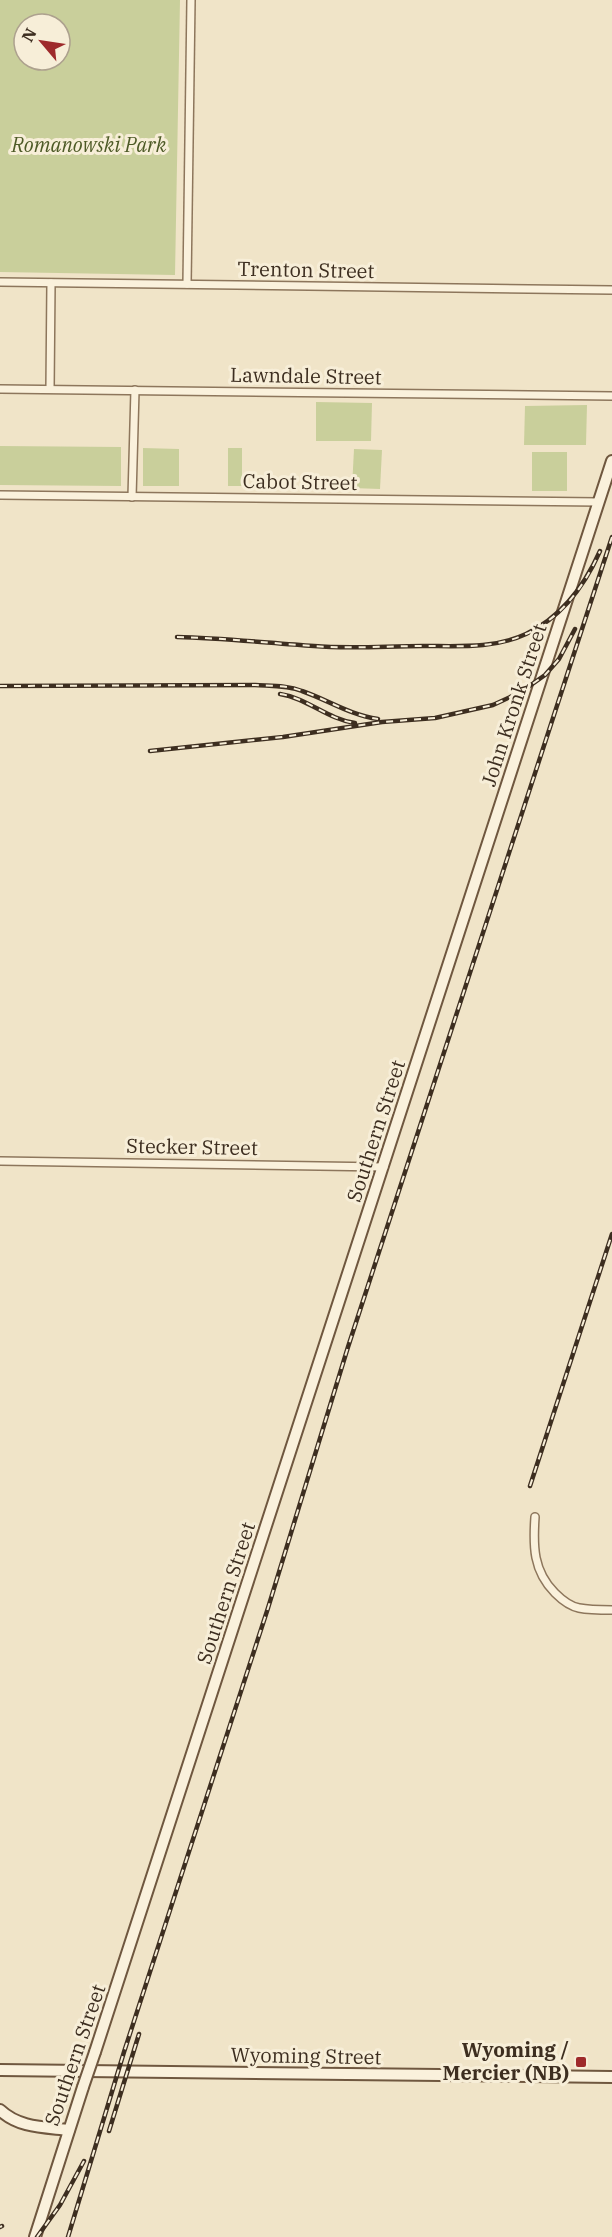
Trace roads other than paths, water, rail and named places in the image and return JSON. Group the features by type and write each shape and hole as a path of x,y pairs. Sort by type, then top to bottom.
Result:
{"street":[{"path":"187,284 190,0"},
{"name":"Trenton Street","path":"0,282 612,290"},
{"path":"50,389 51,283"},
{"name":"Lawndale Street","path":"0,389 612,396"},
{"path":"132,497 135,390"},
{"name":"John Kronk Street","path":"450,960 612,461"},
{"name":"Cabot Street","path":"0,495 599,502"},
{"name":"Southern Street","path":"35,2237 450,960"},
{"name":"Stecker Street","path":"0,1161 384,1167"},
{"path":"535,1517 534,1555 540,1574 550,1589 570,1605 589,1610 612,1610"},
{"name":"Wyoming Street","path":"0,2070 612,2077"},
{"path":"0,2110 22,2124 69,2130"}],"railway":[{"path":"68,2237 124,2052 268,1608 348,1347 612,537"},
{"path":"177,637 341,647 463,646 501,642 526,634 561,610 587,577 600,551"},
{"path":"150,751 283,737 382,722 435,718 493,705 521,692 545,675 559,659 575,629"},
{"path":"0,686 278,686 296,689 349,711 378,719"},
{"path":"280,694 355,723"},
{"path":"530,1486 612,1234"},
{"path":"109,2131 139,2034"},
{"path":"37,2237 60,2205 84,2161"}],"place":[{"name":"Wyoming / Mercier (NB)","path":"581,2062"}],"park label":[{"name":"Romanowski Park","path":"89,145"}]}
